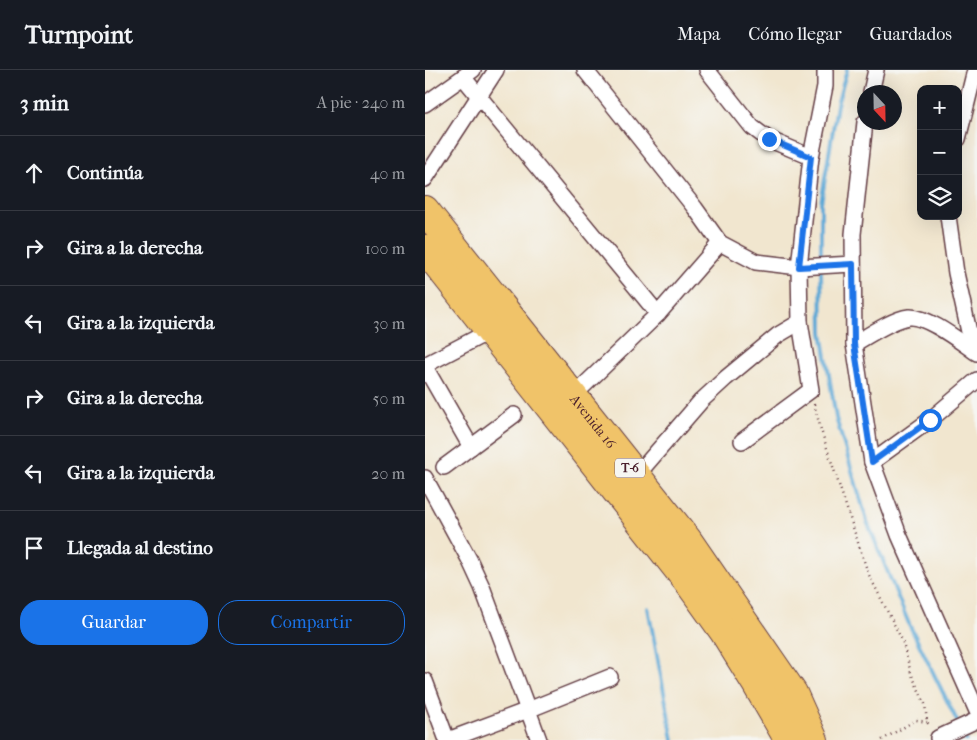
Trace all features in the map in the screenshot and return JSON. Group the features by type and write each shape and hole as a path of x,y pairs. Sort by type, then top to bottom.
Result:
{"highway":[{"name":"Avenida 16","path":"425,210 687,539 793,693 814,740"},
{"name":"Avenida 16","path":"425,249 691,586 725,632 788,740"},
{"name":"T-6","path":"793,693 813,710 831,740"}],"street":[{"path":"425,179 496,70"},
{"path":"585,70 695,208 720,243 756,262 799,267 853,264"},
{"path":"707,70 752,127 769,139 811,157"},
{"path":"742,441 811,390 800,322 799,267 811,157 825,86 825,70"},
{"path":"873,85 876,70"},
{"path":"960,130 975,70"},
{"path":"425,104 468,74 658,314"},
{"path":"864,130 853,234 854,344 872,462 899,535 977,711"},
{"path":"949,220 956,273 975,352"},
{"path":"573,396 658,314 720,243"},
{"path":"854,344 897,320 911,317 929,322 975,352"},
{"path":"636,476 713,390 778,335 800,322"},
{"path":"471,447 425,366 490,331"},
{"path":"872,462 930,420 977,380"},
{"path":"444,467 514,415"},
{"path":"425,478 483,588 539,740"},
{"path":"425,680 448,740 610,677"},
{"path":"938,738 977,720"}],"path":[{"path":"811,390 821,430 868,573 902,640 911,673 925,704 927,722 938,738"},
{"path":"882,740 916,720 927,722"}],"waterway":[{"path":"821,263 821,203 837,105 847,70"},
{"path":"821,270 822,332 836,418 868,524 909,624 959,725"},
{"path":"648,608 673,740"},
{"path":"962,731 966,740"}],"route":[{"path":"769,139 811,157 799,267 853,264 854,344 872,462 930,420"}]}
